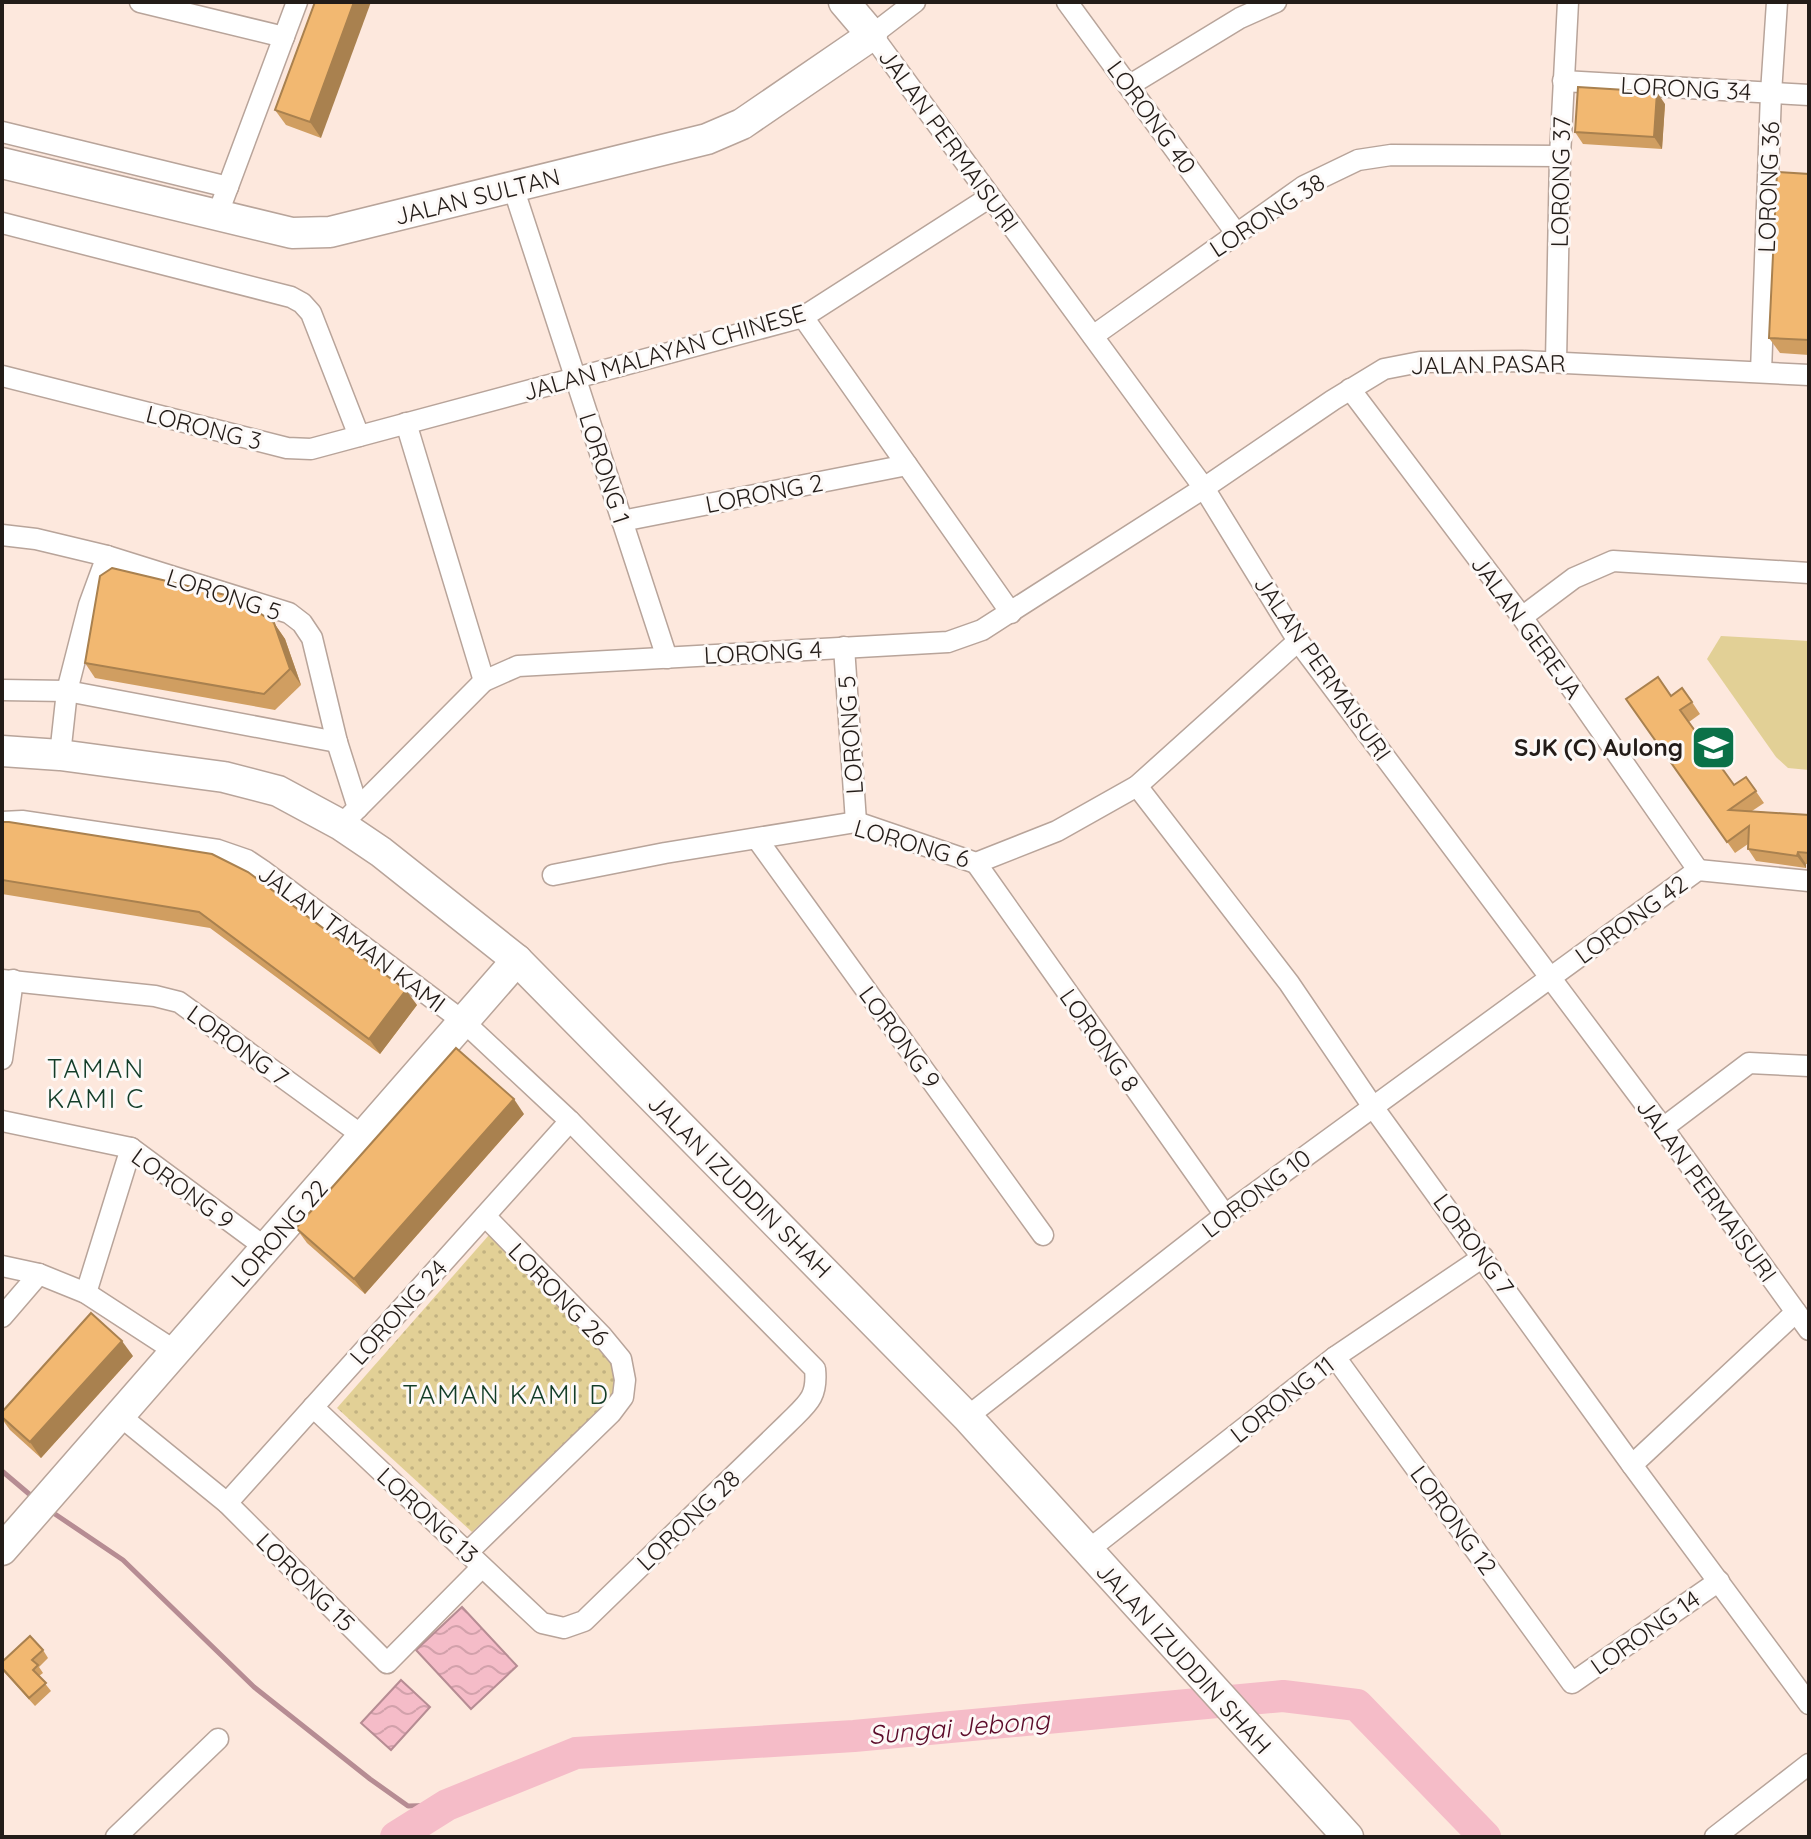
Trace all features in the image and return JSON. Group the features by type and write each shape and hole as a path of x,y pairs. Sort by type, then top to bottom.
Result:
{"main road":[{"name":"JALAN PERMAISURI","path":"844,2 872,35"},
{"name":"JALAN SULTAN","path":"2,163 292,233 330,232 726,132 872,35"},
{"name":"JALAN IZUDDIN SHAH","path":"2,751 60,755 224,777 278,791 350,816 381,852 517,960 967,1417 1348,1837"},
{"name":"LORONG 22","path":"2,1550 517,960"}],"street":[{"path":"140,2 284,37"},
{"path":"217,216 297,2"},
{"name":"JALAN SULTAN","path":"872,35 915,2"},
{"name":"LORONG 40","path":"1067,2 1236,233"},
{"path":"1130,85 1240,18 1276,2"},
{"name":"LORONG 37","path":"1556,362 1560,156 1568,2"},
{"name":"LORONG 36","path":"1761,372 1777,2"},
{"name":"JALAN PERMAISURI","path":"872,35 1204,488 1298,641 1663,1128 1809,1330"},
{"name":"LORONG 34","path":"1563,81 1809,95"},
{"path":"2,132 228,187"},
{"name":"LORONG 38","path":"1093,336 1304,186 1358,160 1374,156 1560,156"},
{"name":"LORONG 1","path":"513,187 667,658"},
{"name":"JALAN MALAYAN CHINESE","path":"406,423 803,317 990,197"},
{"path":"2,223 291,297 302,303 311,313 359,436"},
{"path":"803,317 1011,613"},
{"name":"JALAN PASAR","path":"1204,488 1384,369 1420,362 1556,362 1809,375"},
{"name":"LORONG 3","path":"2,376 287,448 311,449 406,423"},
{"name":"JALAN GEREJA","path":"1350,389 1522,617 1698,870"},
{"path":"406,423 484,681"},
{"name":"LORONG 2","path":"622,521 907,465"},
{"name":"LORONG 4","path":"350,816 484,681 518,666 948,642 982,630 1011,613 1204,488"},
{"name":"LORONG 5","path":"2,535 36,539 107,556 289,613 302,623 312,638 337,742 350,816"},
{"path":"60,755 67,691 89,605 107,556"},
{"path":"1522,617 1574,578 1613,561 1809,573"},
{"name":"LORONG 6","path":"553,875 856,822 976,863 1057,831 1137,786 1298,641"},
{"name":"LORONG 5","path":"844,647 856,822"},
{"path":"2,690 67,691 337,742"},
{"name":"LORONG 7","path":"1137,786 1289,983 1373,1107 1809,1704"},
{"name":"JALAN TAMAN KAMI","path":"2,822 22,821 218,850 247,860 479,1004"},
{"name":"LORONG 9","path":"757,839 1043,1235"},
{"name":"LORONG 8","path":"976,863 1225,1215"},
{"name":"LORONG 42","path":"1551,978 1698,870 1809,881"},
{"name":"LORONG 10","path":"967,1417 1225,1215 1551,978"},
{"path":"2,1059 8,980"},
{"name":"LORONG 7","path":"8,980 155,996 179,1002 363,1136"},
{"path":"479,1004 570,1121"},
{"path":"1663,1128 1749,1063 1809,1066"},
{"name":"LORONG 9","path":"2,1121 131,1148 266,1248"},
{"name":"LORONG 24","path":"227,1503 570,1121"},
{"name":"LORONG 28","path":"542,1623 564,1628 584,1621 787,1424 812,1398 817,1385 815,1369 570,1121"},
{"path":"86,1293 131,1148"},
{"name":"LORONG 26","path":"475,1559 611,1413 623,1397 625,1380 621,1359 602,1336 485,1216"},
{"name":"LORONG 11","path":"1087,1551 1335,1357 1483,1257"},
{"path":"2,1266 39,1274 86,1293 175,1351"},
{"path":"2,1317 39,1274"},
{"path":"1632,1465 1796,1312"},
{"name":"LORONG 12","path":"1335,1357 1572,1683"},
{"name":"LORONG 13","path":"313,1407 542,1623"},
{"name":"LORONG 15","path":"119,1415 227,1503 387,1663 475,1559"},
{"name":"LORONG 14","path":"1572,1683 1719,1581"},
{"path":"116,1837 218,1739"},
{"path":"1715,1837 1809,1764"}],"shaded area":[{"path":"1721,636 1809,641 1809,770 1788,768 1776,757 1707,659"},
{"path":"489,1235 613,1361 616,1379 613,1396 472,1532 337,1408"}],"water":[{"path":"462,1607 517,1666 471,1709 416,1650"},
{"path":"401,1680 430,1707 391,1750 361,1723"}],"building":[{"path":"315,2 354,2 310,122 275,110"},
{"path":"1578,87 1657,92 1654,137 1575,132"},
{"path":"1777,172 1809,174 1809,340 1769,338"},
{"path":"112,568 238,598 274,623 290,669 264,694 85,663 100,576"},
{"path":"1658,677 1671,696 1682,688 1692,702 1680,710 1734,785 1746,777 1756,791 1729,810 1809,815 1809,853 1798,852 1797,856 1748,849 1749,826 1727,842 1626,699"},
{"path":"2,822 212,854 248,872 406,990 369,1039 199,912 2,880"},
{"path":"456,1048 514,1099 354,1279 296,1228"},
{"path":"91,1313 122,1341 30,1442 2,1417 2,1412"},
{"path":"30,1636 43,1650 32,1660 38,1665 33,1670 46,1683 29,1698 2,1668 2,1662"}],"waterway":[{"path":"2,1471 35,1499"},
{"path":"49,1510 123,1560 254,1687 370,1779 408,1806 447,1805"},
{"name":"Sungai Jebong","path":"396,1837 447,1805 576,1753 854,1736 1283,1696 1357,1705 1485,1837"}],"place":[{"name":"SJK (C) Aulong","path":"1714,747"}],"district":[{"name":"TAMAN KAMI C","path":"96,1083"},
{"name":"TAMAN KAMI D","path":"506,1394"}]}
